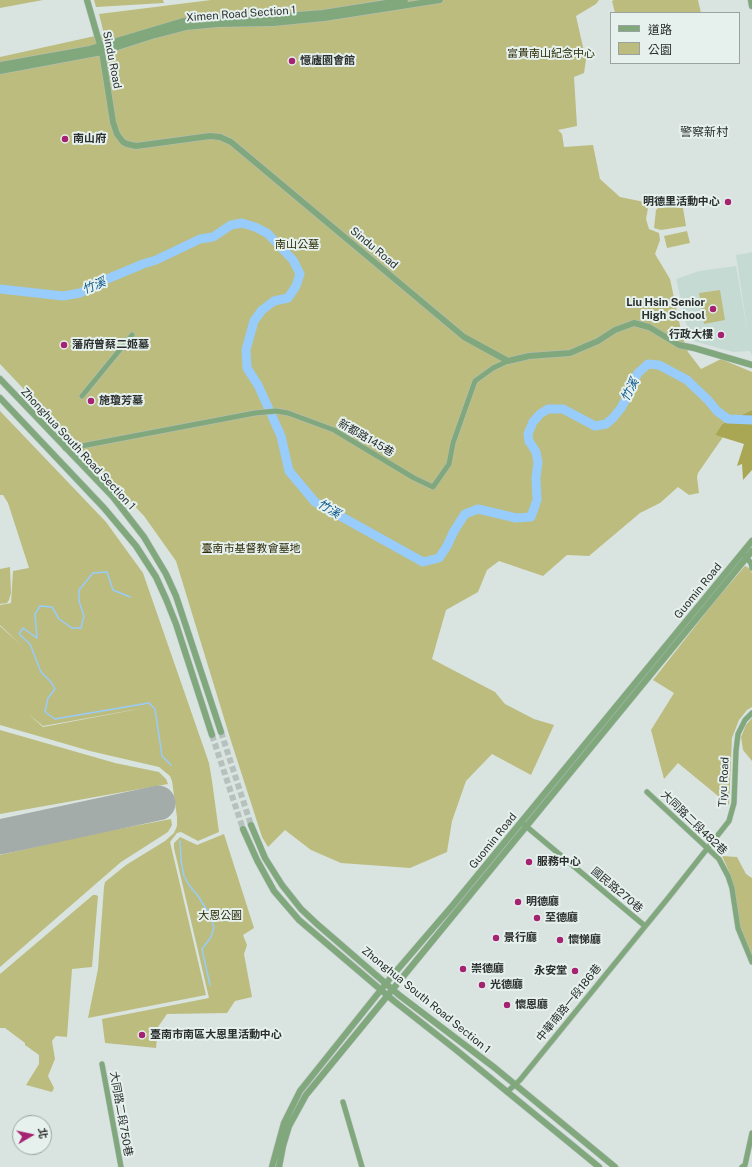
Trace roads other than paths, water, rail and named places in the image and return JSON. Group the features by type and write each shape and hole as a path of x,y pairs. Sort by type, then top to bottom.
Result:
{"street":[{"name":"Sindu Road","path":"87,0 101,49 116,134 123,142 136,146 210,136 220,137 231,142 464,337 508,361"},
{"name":"Ximen Road Section 1","path":"0,65 101,49 184,21 323,13 405,0"},
{"name":"Ximen Road Section 1","path":"0,71 101,49 186,27 218,24 273,23 324,18 440,0"},
{"path":"751,0 752,6"},
{"path":"508,361 529,356 570,353 598,341 615,330 634,323 649,327 679,345 752,365"},
{"path":"82,396 132,335"},
{"name":"新都路145巷","path":"65,448 255,413 276,411 288,413 334,430 414,478 433,487 449,464 453,443 475,381 493,368 508,361"},
{"name":"Zhonghua South Road Section 1","path":"0,379 117,503 144,537 166,574 184,618 221,732"},
{"name":"Zhonghua South Road Section 1","path":"0,398 104,508 136,546 156,577 176,624 212,736"},
{"name":"Guomin Road","path":"279,1167 289,1126 304,1098 393,989 523,824 744,556 752,541"},
{"name":"Guomin Road","path":"744,556 752,551"},
{"path":"744,556 751,563 752,568"},
{"name":"Tiyu Road","path":"645,926 708,848 732,815 735,798 736,751 738,734 745,720 752,713"},
{"name":"大同路二段482巷","path":"647,792 719,859 728,876 732,888 738,928 752,962"},
{"name":"Guomin Road","path":"272,1167 284,1123 300,1091 382,990 386,983 523,824"},
{"name":"國民路270巷","path":"523,824 645,926"},
{"name":"Zhonghua South Road Section 1","path":"251,825 265,858 282,885 301,909 393,989 515,1084 615,1167"},
{"name":"Zhonghua South Road Section 1","path":"243,828 257,860 274,891 299,920 387,995 599,1167"},
{"name":"中華南路一段186巷","path":"507,1092 645,926"},
{"name":"大同路二段750巷","path":"102,1064 121,1167"},
{"path":"343,1102 362,1167"},
{"path":"752,1133 743,1166 752,1166"}],"waterway":[{"name":"竹溪","path":"0,289 63,296 80,293 107,279 156,260 200,239 213,237 231,225 242,223 267,233 293,260 300,274 296,286 288,298 274,301 262,310 254,321 246,350 247,368 258,385 281,436 289,471 315,502 423,562 439,558 465,514 478,509 516,518 531,517 537,500 536,478 538,462 536,452 529,441 528,434 533,422 540,414 548,409 563,409 595,426 606,424 621,408 638,373 648,364 659,365 687,380 717,411 728,419 752,420"},
{"path":"130,597 113,590 107,572 93,573 79,590 79,601 84,616 81,628 72,628 59,619 52,607 40,606 35,614 37,638 23,628 19,634 30,644 41,672 51,682 55,689 48,698 45,712 55,719 149,703 155,709 162,756 171,765"},
{"path":"180,841 184,876 208,912 214,927 211,937 202,949 210,985"}],"tunnel":[{"path":"221,732 251,825"},
{"path":"212,735 243,829"}],"place":[{"name":"憶廬園會館","path":"292,61"},
{"name":"南山府","path":"65,139"},
{"name":"明德里活動中心","path":"728,202"},
{"name":"Liu Hsin Senior High School","path":"713,309"},
{"name":"行政大樓","path":"721,335"},
{"name":"藩府曾蔡二姬墓","path":"64,345"},
{"name":"施瓊芳墓","path":"91,401"},
{"name":"服務中心","path":"529,862"},
{"name":"明德廳","path":"518,902"},
{"name":"至德廳","path":"537,918"},
{"name":"景行廳","path":"496,938"},
{"name":"懷悌廳","path":"560,940"},
{"name":"崇德廳","path":"463,969"},
{"name":"永安堂","path":"575,971"},
{"name":"光德廳","path":"482,985"},
{"name":"懷恩廳","path":"507,1005"},
{"name":"臺南市南區大恩里活動中心","path":"142,1035"}],"district":[{"name":"警察新村","path":"704,132"}],"park label":[{"name":"富貴南山紀念中心","path":"551,54"},
{"name":"南山公墓","path":"297,245"},
{"name":"臺南市基督教會墓地","path":"251,549"},
{"name":"大恩公園","path":"220,916"}]}
